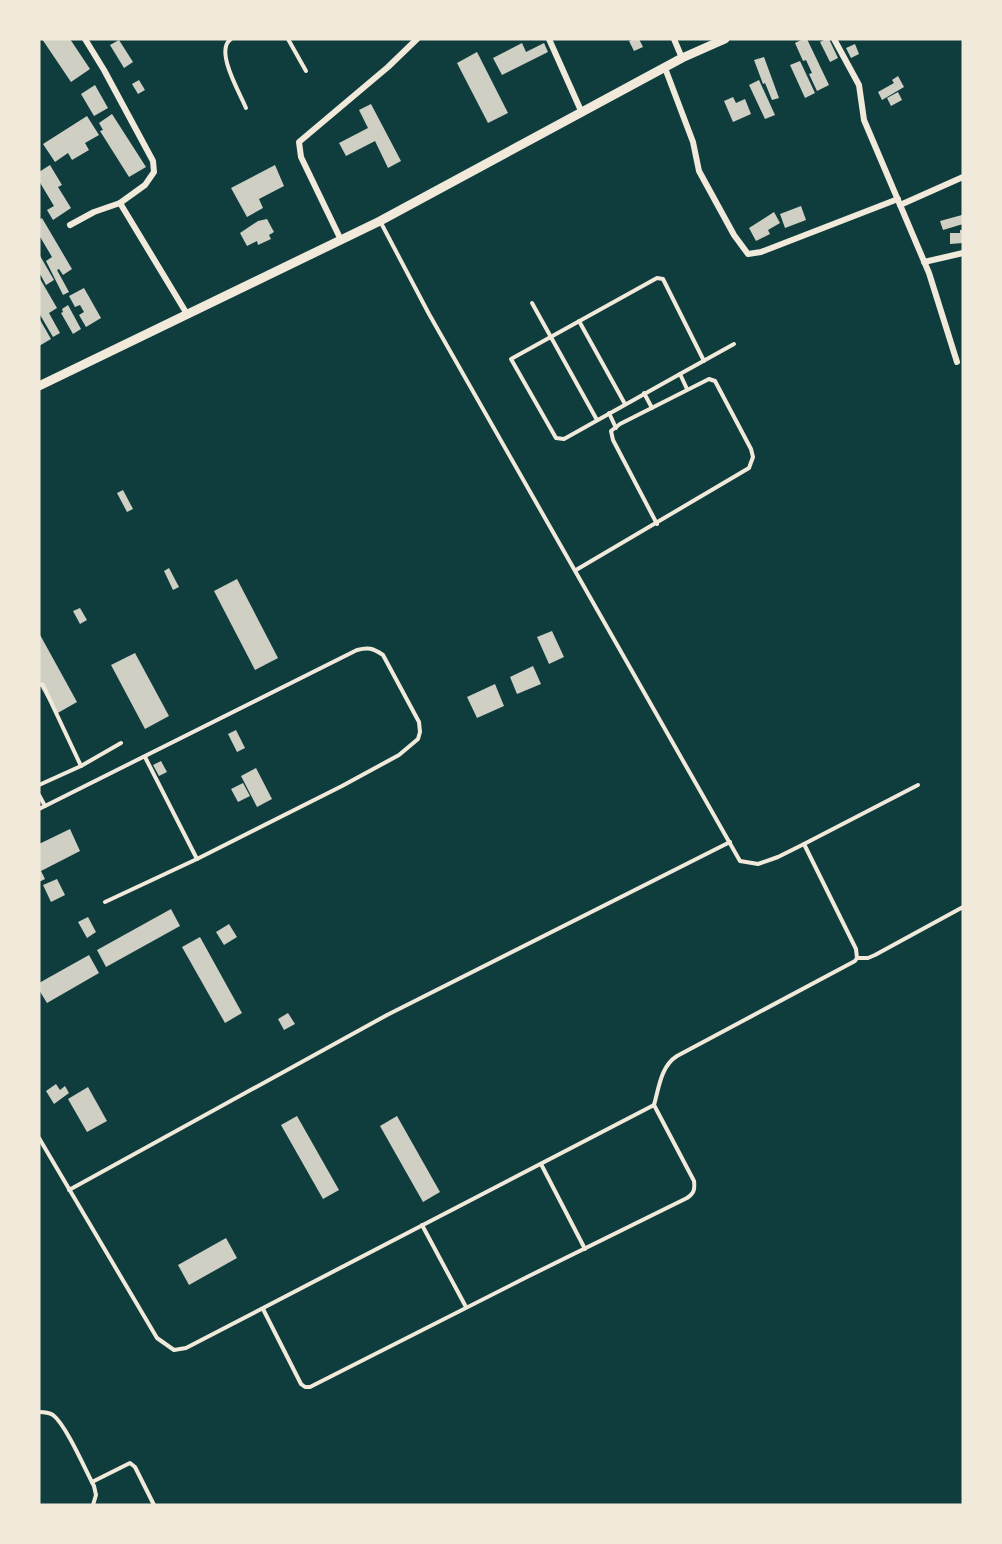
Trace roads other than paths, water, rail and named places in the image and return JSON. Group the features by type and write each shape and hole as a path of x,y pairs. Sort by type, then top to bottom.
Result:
{"street":[{"path":"70,225 94,212 120,203 145,184 154,172 153,161 85,39"},
{"path":"341,240 301,157 299,142 388,67 417,39"},
{"path":"549,39 582,113"},
{"path":"674,39 682,58"},
{"path":"39,386 380,221 682,58 725,39"},
{"path":"834,39 859,85 864,120 924,262 957,362"},
{"path":"665,68 693,142 699,171 734,236 748,254 760,252 963,177"},
{"path":"120,203 187,314"},
{"path":"924,262 963,253"}],"lane":[{"path":"231,39 227,41 224,49 228,69 246,108"},
{"path":"288,39 306,71"},
{"path":"380,221 429,314 740,861 758,864 778,857 918,785"},
{"path":"704,361 663,279 657,278 512,359 555,438 564,439 644,393 704,361 734,344"},
{"path":"532,303 597,420"},
{"path":"579,321 625,404"},
{"path":"680,374 687,389"},
{"path":"576,570 657,524 749,468 753,457 751,449 715,381 709,379 687,389 611,431 613,440 657,524"},
{"path":"644,393 652,408"},
{"path":"609,413 616,428"},
{"path":"39,809 357,650 368,647 383,655 419,722 420,732 413,745 342,786 197,859 105,902"},
{"path":"39,684 43,686 50,699 81,766"},
{"path":"39,785 81,766 121,743"},
{"path":"145,757 197,859"},
{"path":"39,795 45,806"},
{"path":"69,1190 387,1015 730,842"},
{"path":"263,1309 301,1384 310,1387 693,1194 694,1181 654,1105 659,1083 670,1060 855,962 857,958 856,949 804,844"},
{"path":"857,958 868,958 875,955 963,908"},
{"path":"39,1138 157,1338 174,1350 186,1348 263,1309 654,1105"},
{"path":"541,1164 585,1249"},
{"path":"422,1225 466,1308"},
{"path":"39,1412 47,1412 59,1421 92,1482 96,1495 93,1505"},
{"path":"92,1482 130,1463 135,1467 154,1505"}]}
